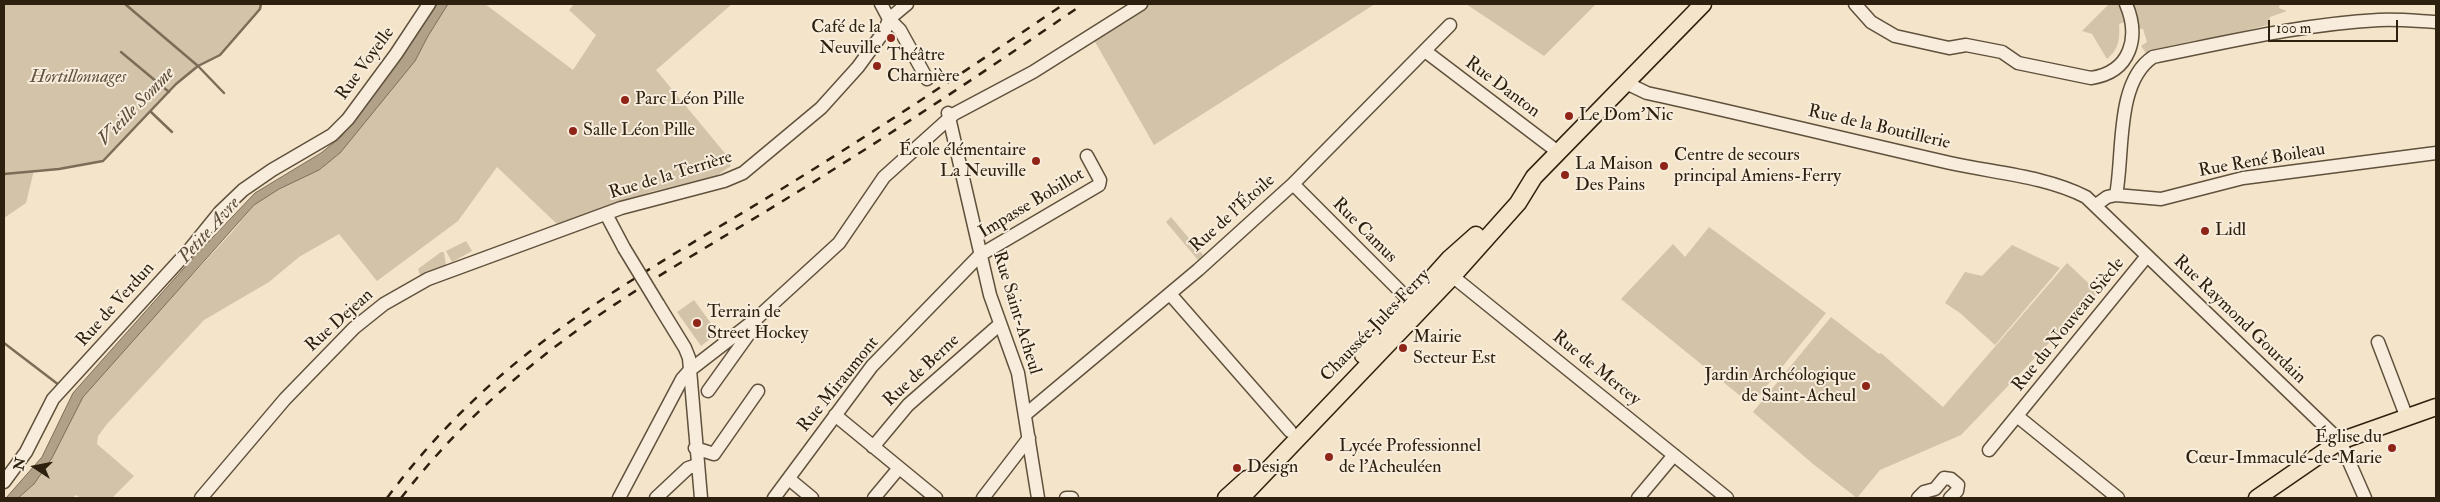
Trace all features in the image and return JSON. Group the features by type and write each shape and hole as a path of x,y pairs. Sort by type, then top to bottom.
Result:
{"main road":[{"name":"Chaussée Jules Ferry","path":"1240,493 1447,272 1518,203 1534,177 1703,4"},
{"name":"Chaussée Jules Ferry","path":"1240,493 1290,431 1411,302 1447,272"},
{"path":"2263,496 2340,441 2436,407"},
{"path":"1226,498 1240,493"}],"street":[{"name":"Rue Voyelle","path":"348,119 396,54 429,4"},
{"path":"881,4 889,19 900,30 927,79"},
{"path":"889,19 907,4"},
{"path":"619,498 660,424 682,379 690,370 756,319 839,243 884,177 948,115 1033,72 1141,4"},
{"path":"1855,4 1871,22 1895,36 1949,48 1966,45 2002,52 2018,63 2078,76 2103,76 2122,63 2132,48 2133,35 2126,4"},
{"name":"Rue de la Terrière","path":"606,214 647,200 724,181 743,173 821,108 863,60 885,30 889,19"},
{"path":"2116,195 2128,92 2146,62 2153,58 2269,34 2380,20 2436,22"},
{"name":"Rue de l'Étoile","path":"1026,414 1170,294 1293,184 1450,25"},
{"path":"2132,48 2146,62"},
{"name":"Rue Danton","path":"1425,52 1558,152"},
{"name":"Rue de la Boutillerie","path":"1626,83 1647,93 2062,187 2086,197 2096,204 2114,223"},
{"name":"Rue Saint-Acheul","path":"948,115 980,255 999,325 1018,373 1038,498"},
{"name":"Rue de Verdun","path":"4,482 26,452 53,399 190,249 220,212 243,190 272,170 332,135 348,119"},
{"name":"Rue René Boileau","path":"2096,204 2107,197 2116,195 2161,199 2243,178 2436,153"},
{"name":"Impasse Bobillot","path":"980,255 1099,185 1100,180 1087,156"},
{"name":"Rue Camus","path":"1293,184 1411,302"},
{"path":"606,214 624,248 685,348 690,370 696,465 701,498"},
{"name":"Rue Dejean","path":"201,498 285,398 354,328 384,304 428,279 606,214"},
{"name":"Rue Raymond Gourdain","path":"2114,223 2340,441"},
{"name":"Rue Miraumont","path":"774,498 872,366 980,255"},
{"name":"Rue du Nouveau Siècle","path":"1989,450 2148,256"},
{"name":"Rue de Mercey","path":"1447,272 1727,498"},
{"path":"1170,294 1290,431"},
{"path":"708,391 758,321 756,319"},
{"name":"Rue de Berne","path":"874,447 908,405 999,325"},
{"path":"2378,342 2407,418"},
{"path":"695,448 714,454 758,391"},
{"path":"660,424 672,408 679,405 692,406"},
{"path":"835,416 936,498"},
{"name":"Rue du Nouveau Siècle","path":"2017,416 2118,498"},
{"path":"983,498 1029,438"},
{"path":"2340,441 2365,498"},
{"path":"1638,498 1674,455"},
{"path":"656,498 688,468 696,465"},
{"path":"874,498 899,468"},
{"path":"1918,498 1924,492 1938,494 1944,478 1958,485 1957,491 1950,498"},
{"path":"789,479 812,498"},
{"path":"1066,498 1072,498"}],"green space":[{"name":"Hortillonnages","path":"4,4 261,4 260,9 220,55 198,66 176,84 103,161 59,169 34,170 26,203 4,218"},
{"path":"448,4 485,4 573,70 596,35 569,10 574,4 732,4 656,70 728,157 726,159 731,166 716,176 650,192 557,224 497,167 458,221 377,281 339,234 299,257 269,282 204,320 107,424 98,436 97,444 134,476 112,498 81,498 76,495 72,498 18,498 34,484 52,458 83,397 126,347 232,232 254,205 279,189 319,170 338,155 415,61"},
{"path":"1147,4 1375,4 1154,145 1094,40"},
{"path":"1466,4 1596,4 1544,56"},
{"path":"2109,4 2121,4 2125,22 2119,24 2118,43 2107,59 2092,34 2082,31"},
{"path":"2133,4 2280,4 2279,8 2287,11 2270,17 2268,25 2146,53 2141,46 2147,42 2143,29 2138,29"},
{"path":"1171,217 1203,255 1198,260 1166,222"},
{"path":"1709,227 1826,313 1756,399 1749,403 1621,299 1673,244 1685,257"},
{"path":"466,241 472,251 452,262 446,251"},
{"path":"2012,245 2060,268 1995,345 1960,313 1945,303 1965,272 1982,276"},
{"path":"441,252 444,252 446,266 420,275 418,269"},
{"path":"2067,263 2098,292 1961,435 1880,470 1857,498 1813,464 1753,412 1831,317 1879,354 1881,353 1943,407"},
{"name":"Terrain de Street Hockey","path":"694,300 718,333 701,346 677,312"}],"shaded area":[{"path":"438,4 448,4 415,61 340,153 319,170 279,189 254,205 83,397 52,458 34,484 18,498 6,498 42,457 73,393 192,259 255,193 321,153 341,137"}],"waterway":[{"path":"125,4 198,66 224,93"},
{"name":"Vieille Somme","path":"4,174 59,169 103,161 176,84 198,66 220,55 260,9 261,4"},
{"path":"121,52 169,92"},
{"path":"151,112 172,132"},
{"path":"4,343 59,385"}],"railway":[{"path":"387,498 418,458 471,403 508,369 559,330 656,265 858,141 1064,4"},
{"path":"401,498 446,445 479,411 532,365 596,317 907,122 1083,4"}],"place":[{"name":"Café de la Neuville","path":"891,38"},
{"name":"Théâtre Charnière","path":"877,66"},
{"name":"Parc Léon Pille","path":"625,100"},
{"name":"Le Dom'Nic","path":"1569,116"},
{"name":"Salle Léon Pille","path":"573,131"},
{"name":"École élémentaire La Neuville","path":"1036,161"},
{"name":"Centre de secours principal Amiens-Ferry","path":"1664,166"},
{"name":"La Maison Des Pains","path":"1565,175"},
{"name":"Lidl","path":"2205,231"},
{"name":"Terrain de Street Hockey","path":"697,323"},
{"name":"Mairie Secteur Est","path":"1403,348"},
{"name":"Jardin Archéologique de Saint-Acheul","path":"1866,386"},
{"name":"Église du Cœur-Immaculé-de-Marie","path":"2392,448"},
{"name":"Lycée Professionnel de l'Acheuléen","path":"1329,457"},
{"name":"Design","path":"1237,468"}],"water label":[{"name":"Petite Avre","path":"210,231"}]}
